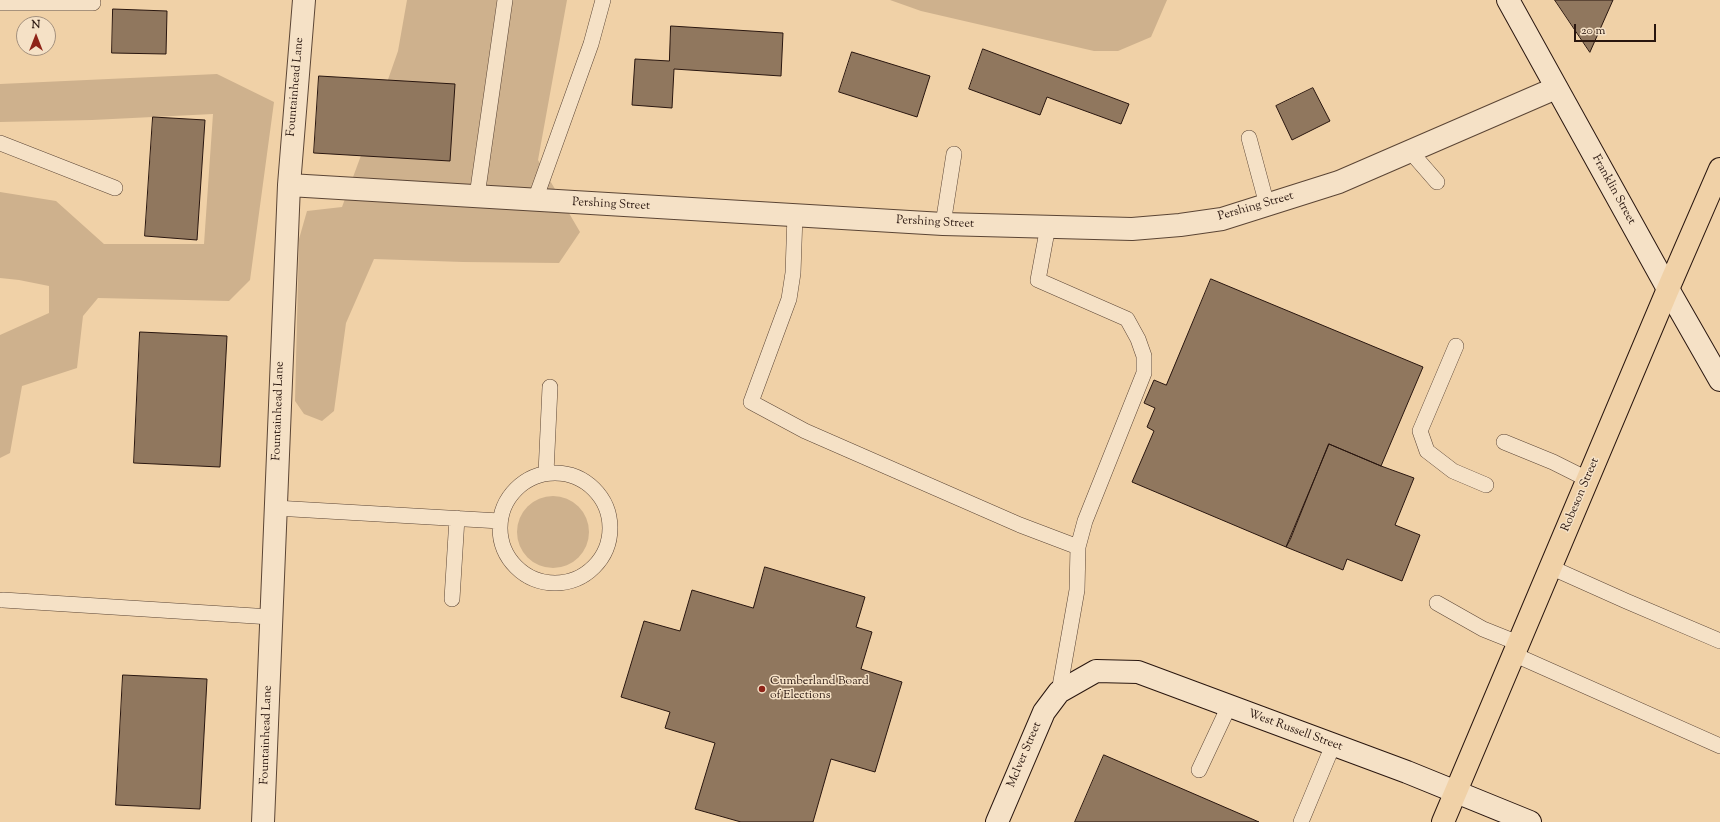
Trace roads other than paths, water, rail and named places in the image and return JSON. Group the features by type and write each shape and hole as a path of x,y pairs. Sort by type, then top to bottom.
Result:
{"main road":[{"name":"Robeson Street","path":"1443,822 1587,479 1720,169"}],"street":[{"name":"Fountainhead Lane","path":"263,822 289,185 304,0"},
{"name":"Franklin Street","path":"1508,0 1720,380"},
{"name":"Pershing Street","path":"289,185 943,224 1132,229 1180,225 1222,219 1339,182 1556,88"},
{"name":"West Russell Street","path":"1059,692 1096,671 1138,672 1456,791 1530,822"},
{"name":"McIver Street","path":"997,822 1044,712 1059,692"}],"lane":[{"path":"477,196 505,0"},
{"path":"535,200 591,44 603,0"},
{"path":"0,3 93,4"},
{"path":"1249,138 1267,205"},
{"path":"0,143 115,188"},
{"path":"1410,151 1437,182"},
{"path":"943,224 954,154"},
{"path":"795,215 793,273 789,299 751,402 805,432 1020,525 1078,547"},
{"path":"1048,226 1038,280 1127,319 1138,339 1144,356 1144,373 1085,521 1078,547 1077,590 1059,692"},
{"path":"1456,346 1420,432 1427,451 1453,471 1486,485"},
{"path":"546,473 550,387"},
{"path":"1504,442 1553,462 1587,479"},
{"path":"546,473 563,473 580,479 594,489 605,503 610,520 609,538 603,555 591,569 575,579 556,583 537,580 520,571 508,558 500,540 500,521 504,504 514,489 529,479 546,473"},
{"path":"276,508 500,521"},
{"path":"452,599 457,518"},
{"path":"1550,567 1720,641"},
{"path":"3,600 271,617"},
{"path":"1437,603 1516,648 1720,746"},
{"path":"1198,770 1229,706"},
{"path":"1301,822 1333,745"}],"place":[{"name":"Cumberland Board of Elections","path":"762,689"}]}
